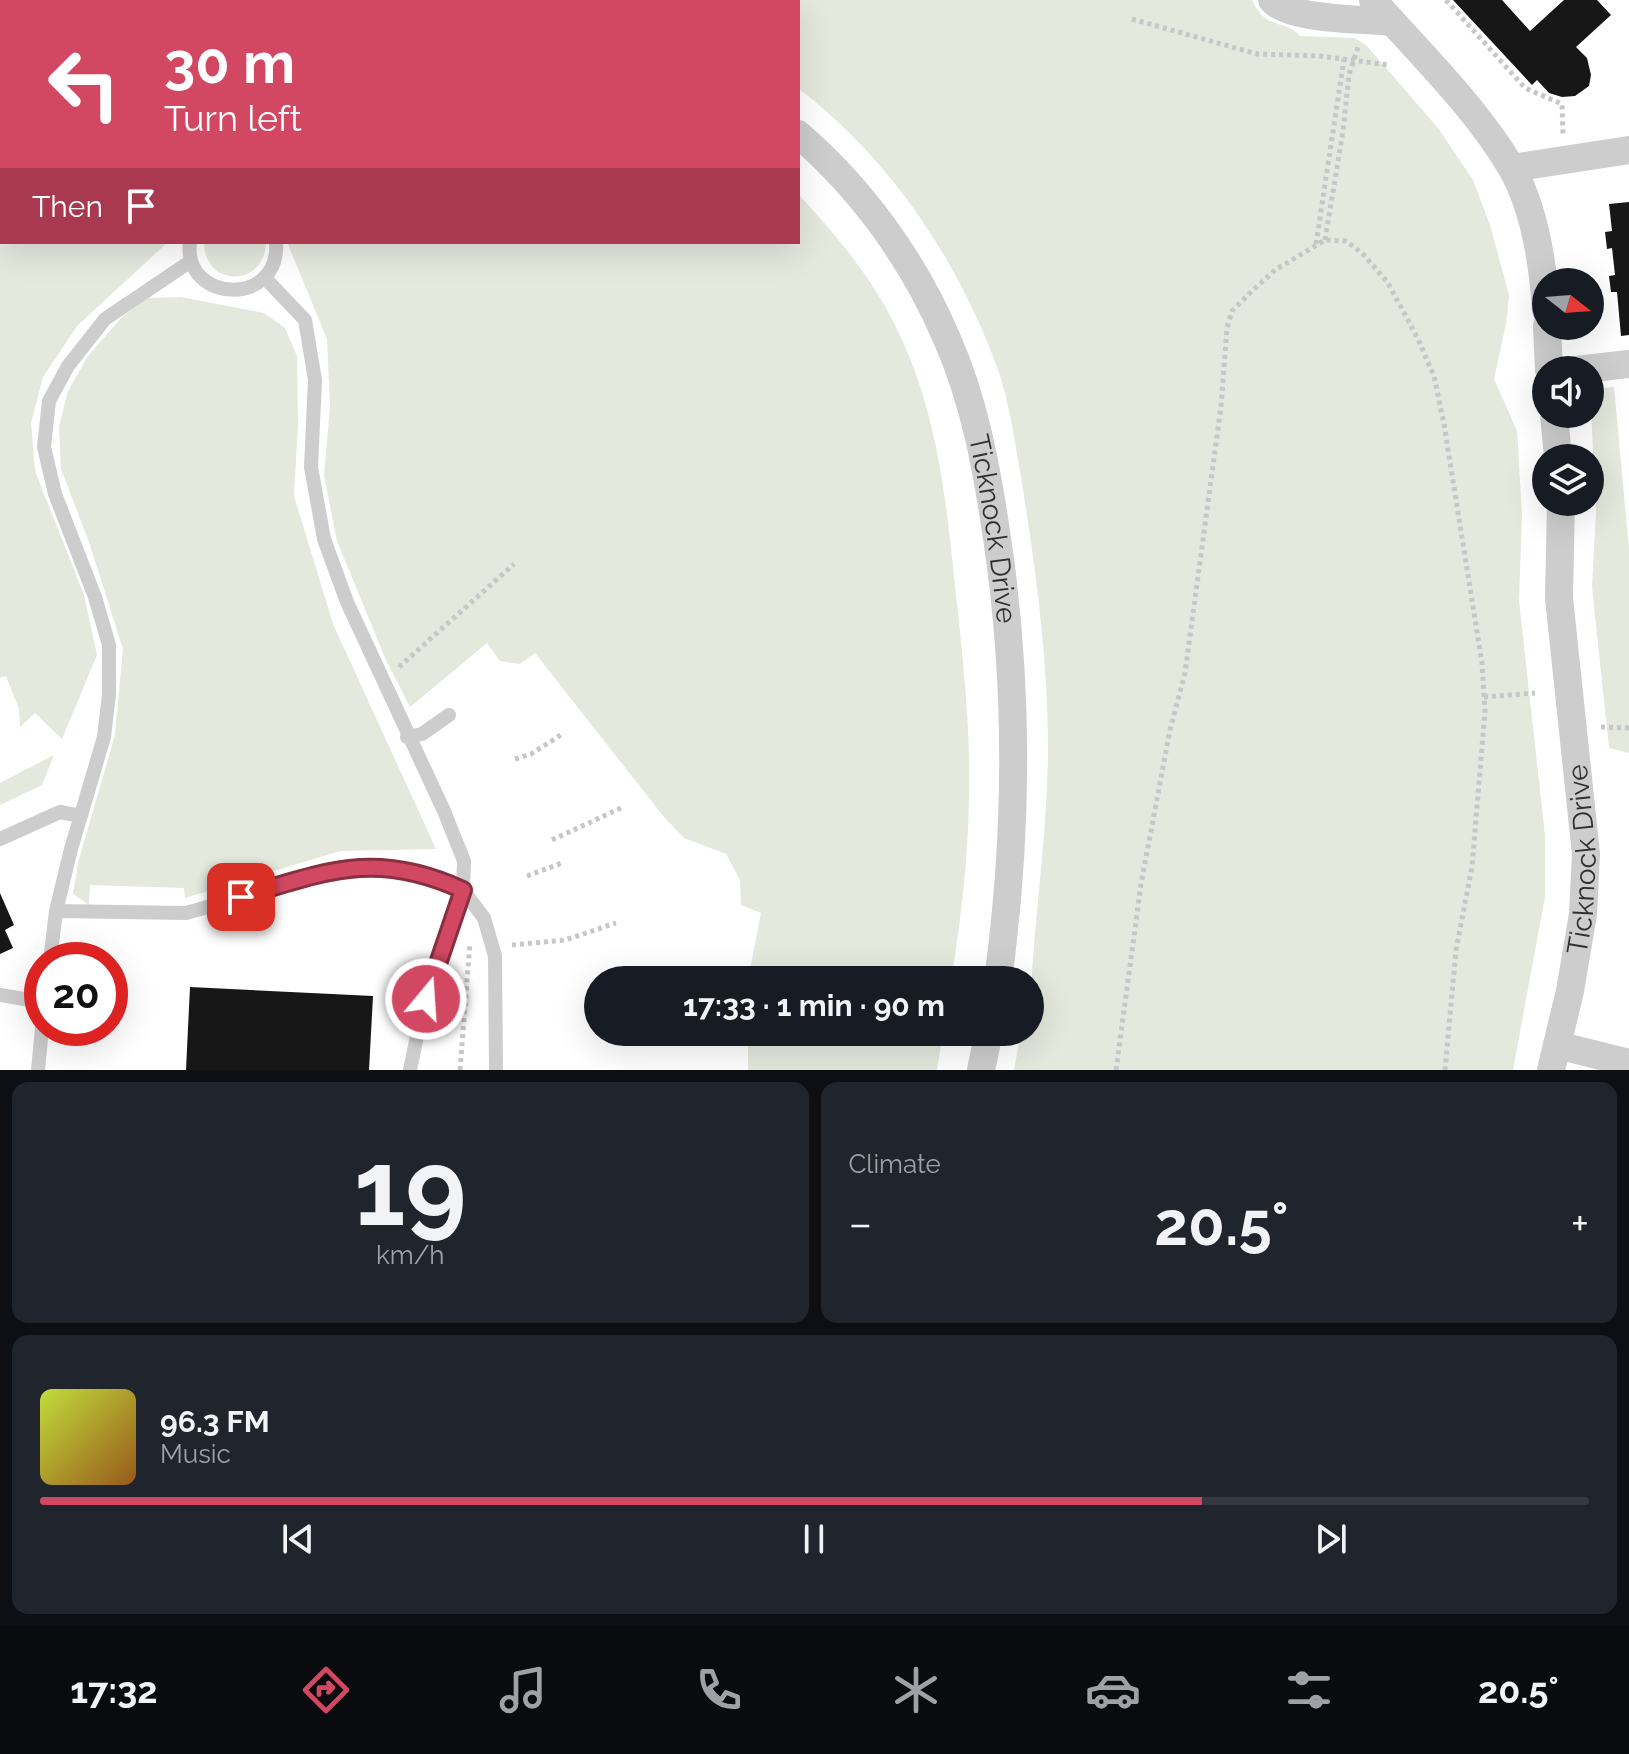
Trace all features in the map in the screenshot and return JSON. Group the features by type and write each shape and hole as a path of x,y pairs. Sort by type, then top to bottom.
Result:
{"street":[{"path":"1272,0 1278,8 1303,15 1392,22"},
{"path":"1373,0 1468,106 1512,168 1534,231 1540,268"},
{"name":"Ticknock Drive","path":"800,136 838,172 865,204 911,269 948,339 975,417 1005,588 1013,702 1013,821 1000,966"},
{"path":"1512,168 1629,150"},
{"path":"1604,367 1629,364"},
{"name":"Ticknock Drive","path":"1554,1057 1570,991 1583,914 1586,854 1559,598 1561,516"},
{"path":"981,1070 986,1046"},
{"path":"1554,1057 1629,1063"}],"lane":[{"path":"190,244 191,261 198,274 210,285 239,291 265,278 273,265 276,244"},
{"path":"52,942 56,911 104,737 109,694 109,645 95,597 55,494 44,447 49,401 68,366 105,319 191,261"},
{"path":"265,278 305,320 315,380 311,467 324,539 347,602 464,861 463,890 421,1017 413,1063 421,1070"},
{"path":"407,737 422,734 449,715"},
{"path":"0,839 60,812 81,816"},
{"path":"56,911 186,913 338,870 376,866 406,869 440,879 463,890 484,918 495,956 496,1070"},
{"path":"0,995 24,999"},
{"path":"38,1070 40,1046"}],"path":[{"path":"1446,0 1525,88 1562,104 1563,145"},
{"path":"1132,19 1257,54 1389,65"},
{"path":"1325,240 1349,75 1361,36"},
{"path":"1316,245 1344,59"},
{"path":"1116,1070 1141,884 1170,730 1185,673 1221,406 1227,328 1232,311 1275,270 1325,240 1346,241 1363,254 1388,283 1434,376 1478,639 1484,697 1472,867 1456,950 1445,1070"},
{"path":"383,682 514,564"},
{"path":"1484,697 1535,693"},
{"path":"1601,727 1629,728"},
{"path":"515,759 531,754 564,733"},
{"path":"552,840 621,808"},
{"path":"527,876 562,863"},
{"path":"447,938 490,939 513,946 565,940 616,923"},
{"path":"460,1070 470,938"}],"shaded area":[{"path":"800,0 1252,0 1263,17 1288,27 1300,36 1354,38 1366,45 1438,128 1473,180 1490,225 1509,295 1494,379 1517,431 1522,514 1519,601 1545,836 1545,897 1513,1070 1014,1070 1018,1046 1044,1046 1044,966 1033,966 1048,748 1040,615 1014,436 999,373 959,282 915,210 861,145 800,90"},
{"path":"800,196 851,256 886,307 920,386 936,448 951,543 969,743 966,867 953,966 751,966 761,913 741,905 740,880 726,854 684,838 664,817 535,653 520,664 500,661 487,643 410,707 386,660 337,541 324,475 330,407 327,339 288,244 800,244"},
{"path":"0,244 166,244 77,326 43,377 31,423 35,471 84,595 97,655 62,739 35,713 20,727 19,709 6,676 0,678"},
{"path":"204,244 266,244 263,257 256,268 246,274 223,274 214,268 207,257"},
{"path":"181,297 264,313 285,328 297,356 298,424 294,496 333,624 436,849 340,851 185,898 184,888 90,885 89,905 73,894 78,863 115,735 123,649 89,542 61,469 59,426 68,391 88,356 123,316 148,298"},
{"path":"1614,387 1629,549 1629,753 1609,748 1592,587 1596,516 1604,516 1604,444 1593,444 1592,428 1604,428 1604,388"},
{"path":"54,755 42,785 0,805 0,783"},
{"path":"748,1046 941,1046 937,1070 748,1070"}],"building":[{"path":"1453,0 1502,0 1530,31 1564,0 1597,0 1611,15 1576,47 1587,58 1591,75 1589,86 1575,96 1562,97 1549,93 1537,80 1532,85"},
{"path":"1629,202 1629,335 1621,336 1617,292 1611,292 1609,276 1615,275 1612,248 1607,249 1605,232 1612,231 1609,204"},
{"path":"0,893 14,925 5,930 13,948 0,954"},
{"path":"190,987 373,996 369,1070 186,1070"}],"route":[{"path":"241,897 338,870 376,866 406,869 463,890 426,999"}]}
